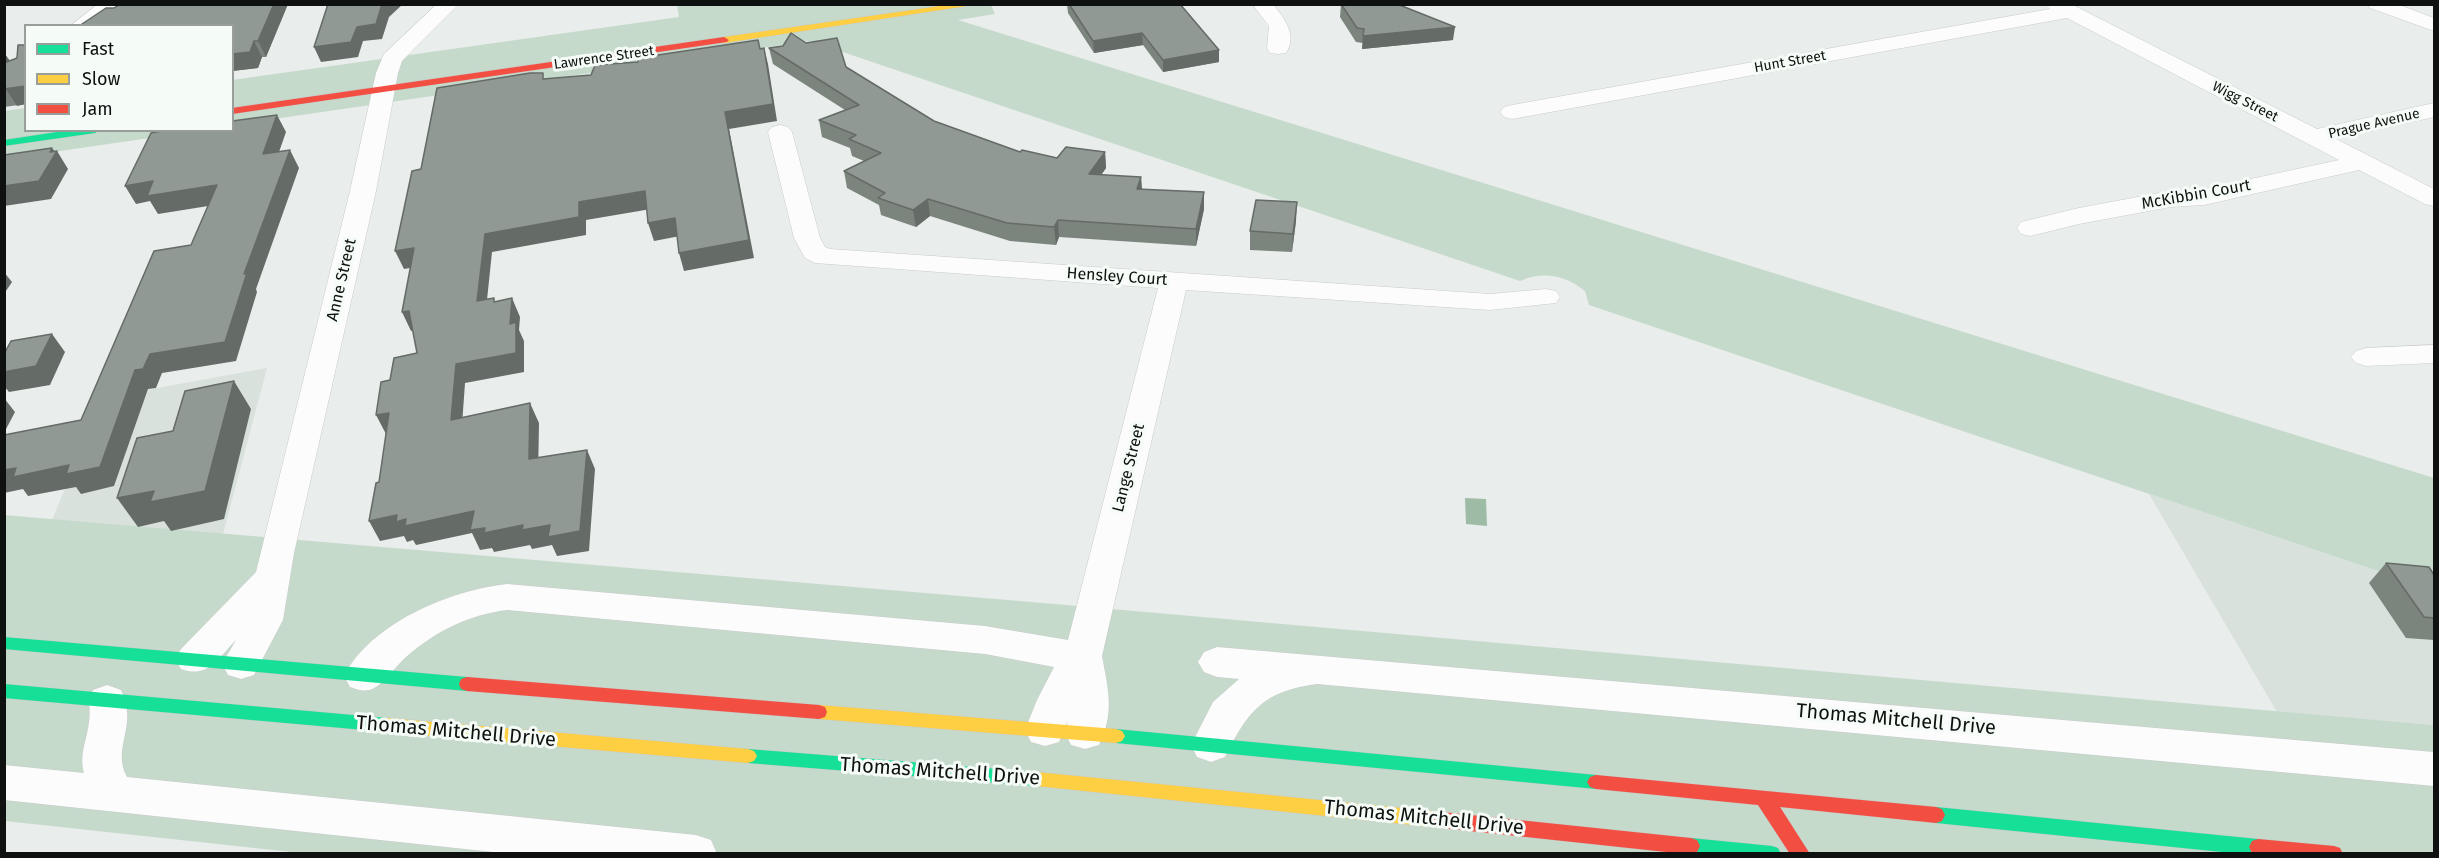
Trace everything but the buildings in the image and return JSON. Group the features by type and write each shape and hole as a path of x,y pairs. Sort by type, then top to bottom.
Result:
{"main road":[{"name":"Lawrence Street","path":"234,111 386,77 776,33 976,4"},
{"path":"771,17 776,33"},
{"path":"4,143 81,132"},
{"path":"4,643 204,677 1046,735 1217,755 1764,799 2334,854"},
{"path":"176,708 204,677"},
{"path":"327,721 354,688"},
{"name":"Thomas Mitchell Drive","path":"4,692 327,721 1056,774 1249,801 1760,844"},
{"path":"1237,782 1249,801"},
{"path":"1760,844 1764,799"},
{"path":"1764,799 1801,854"}],"street":[{"path":"84,24 112,4"},
{"name":"Anne Street","path":"204,677 257,638 265,620 273,576 363,192 386,77 392,59 449,4"},
{"path":"1262,4 1279,25 1278,48"},
{"path":"2376,4 2434,25"},
{"name":"Hunt Street","path":"1512,112 2062,8"},
{"name":"Wigg Street","path":"2062,8 2434,199"},
{"name":"Prague Avenue","path":"2314,137 2434,110"},
{"name":"Hensley Court","path":"780,132 807,238 814,252 825,257 1490,302 1546,297"},
{"name":"McKibbin Court","path":"2030,228 2079,216 2170,199 2204,197 2362,162"},
{"name":"Lange Street","path":"1082,738 1091,703 1083,656 1174,280"},
{"path":"2366,357 2434,354"},
{"path":"354,688 381,656 404,638 462,605 494,598 522,598 985,640 1040,651 1083,656"},
{"name":"Lange Street","path":"1046,735 1054,700 1066,677 1083,656"},
{"path":"1217,662 1317,669"},
{"name":"Thomas Mitchell Drive","path":"1217,755 1220,722 1244,695 1277,677 1317,669 2434,769"},
{"path":"107,701 109,717 100,754 106,782 114,793"},
{"path":"4,782 696,854"}],"shaded area":[{"path":"677,5 991,5 995,14 958,20 2434,478 2434,590 1589,305 1585,291 1562,278 1537,276 1520,281 810,41 234,125 234,80 679,17"},
{"path":"24,108 24,132 191,132 5,159 4,111"},
{"path":"267,368 223,534 52,520 103,398"},
{"path":"2149,494 2434,590 2434,725 2277,712"},
{"path":"1465,498 1486,499 1487,526 1466,524"},
{"path":"4,515 2434,725 2434,853 310,854 5,821"}],"traffic: fast":[{"path":"4,143 81,132"},
{"path":"4,643 467,684"},
{"path":"4,691 387,725"},
{"path":"1116,736 1596,782"},
{"path":"748,756 1036,779"},
{"path":"1936,815 2258,847"},
{"path":"1691,846 1772,854"}],"traffic: slow":[{"path":"724,40 976,4"},
{"path":"819,712 1116,736"},
{"path":"387,725 748,756"},
{"path":"1036,779 1442,820"}],"traffic: jam":[{"path":"234,111 724,40"},
{"path":"467,684 819,712"},
{"path":"1596,782 1936,815"},
{"path":"1764,799 1801,854"},
{"path":"1442,820 1691,846"},
{"path":"2258,847 2334,854"}]}
